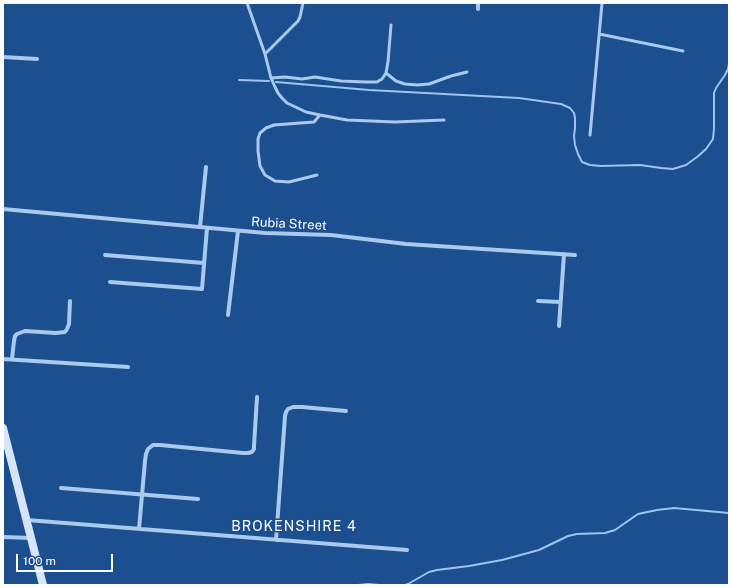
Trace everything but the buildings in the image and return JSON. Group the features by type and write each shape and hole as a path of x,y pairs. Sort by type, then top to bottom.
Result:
{"street":[{"path":"478,3 478,9"},
{"path":"3,57 37,59"},
{"path":"200,227 206,167"},
{"name":"Rubia Street","path":"3,209 285,235 331,236 420,245 575,255"},
{"path":"110,282 202,289 207,228"},
{"path":"228,315 238,231"},
{"path":"559,326 564,254"},
{"path":"105,255 204,262"},
{"path":"12,359 14,340 17,334 25,331 56,333 65,332 69,324 70,301"},
{"path":"538,301 560,302"},
{"path":"3,358 128,367"},
{"path":"139,529 146,454 148,449 153,446 160,445 243,453 252,452 254,449 257,397"},
{"path":"276,540 284,416 286,412 288,409 293,407 346,411"},
{"path":"3,428 43,585"},
{"path":"62,488 198,499"},
{"path":"26,520 407,550"},
{"path":"3,537 31,538"}],"lane":[{"path":"247,3 265,54 271,78 278,93 287,102 306,112 347,120 395,122 444,120"},
{"path":"265,54 298,21 302,3"},
{"path":"590,135 602,3"},
{"path":"271,78 285,77 302,79 315,77 341,81 371,82 382,80 386,73 388,62 391,25"},
{"path":"599,34 683,51"},
{"path":"386,73 396,81 405,84 417,85 429,84 467,72"},
{"path":"318,175 289,182 275,181 265,176 260,166 258,139 260,133 266,128 274,125 314,122 320,115"}],"waterway":[{"path":"276,82 369,90 519,98 561,104 570,108 574,113 575,145 582,162 590,165 601,166 640,165 673,169 686,165 697,157 706,149 713,139 714,93 725,75 729,64"},
{"path":"239,80 269,81"},
{"path":"405,585 429,572 502,560 539,550 568,536 577,534 605,533 615,530 638,514 674,508 729,513"},
{"path":"358,585 380,585"}],"district":[{"name":"BROKENSHIRE 4","path":"294,527"}]}
